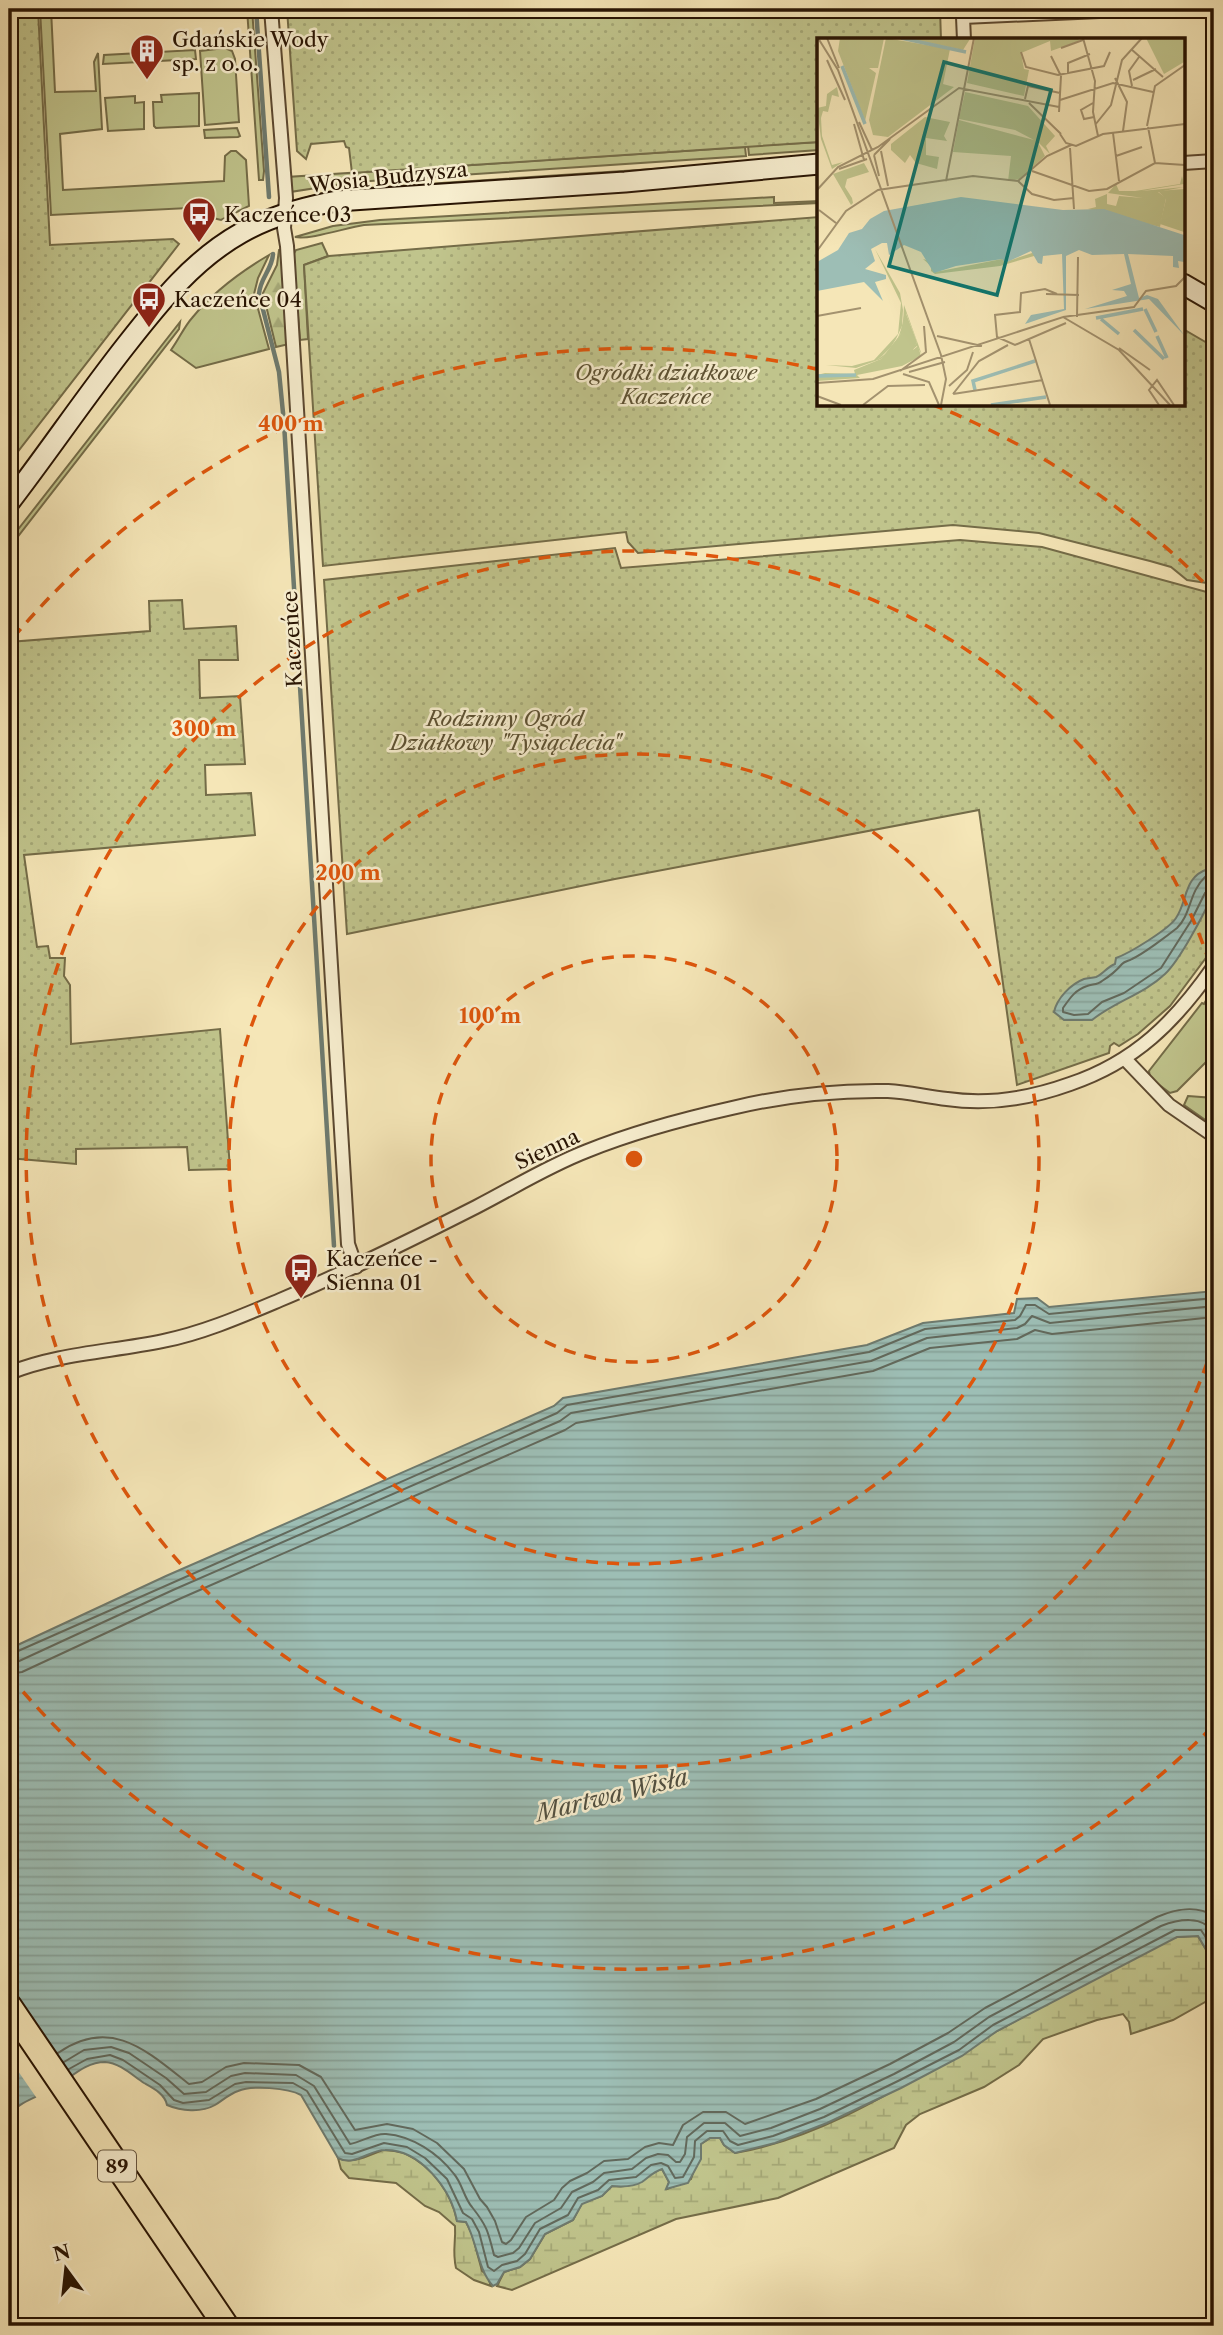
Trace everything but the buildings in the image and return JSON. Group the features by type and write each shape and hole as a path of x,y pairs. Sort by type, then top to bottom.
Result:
{"highway":[{"name":"89","path":"9,2006 226,2326"},
{"name":"89","path":"9,2036 206,2326"}],"street":[{"name":"Kaczeńce","path":"271,9 286,198 284,214 348,1244 356,1267"},
{"path":"964,38 963,17 1145,9"},
{"path":"1184,163 1214,161"},
{"name":"Wosia Budzysza","path":"9,503 88,394 175,286 207,255 261,222 337,201 625,182 817,164"},
{"path":"1184,285 1214,303"},
{"name":"Sienna","path":"9,1373 50,1359 189,1336 356,1267 585,1152 635,1133 693,1117 737,1107 832,1093 912,1092 947,1099 986,1101 1016,1098 1072,1084 1125,1059 1170,1023 1214,966"},
{"path":"1125,1059 1169,1105 1214,1136"}],"green space":[{"path":"9,9 38,9 50,245 173,239 179,244 9,463"},
{"path":"40,9 51,9 55,92 96,91 94,62 98,53 102,129 60,134 63,190 224,181 225,156 236,151 246,160 249,206 221,220 189,220 188,208 51,215"},
{"path":"247,9 252,9 263,180 259,180"},
{"path":"287,9 940,9 941,38 817,38 817,142 352,173 349,148 344,141 311,144 306,159 297,151"},
{"path":"225,48 232,51 235,59 239,122 205,125 200,51"},
{"path":"195,50 196,59 103,64 104,55"},
{"path":"199,93 199,126 154,126 153,102 162,102 161,95"},
{"path":"135,96 135,103 144,102 144,129 108,131 105,98"},
{"path":"237,128 238,137 205,138 204,130"},
{"path":"817,142 817,150 749,155 748,146"},
{"path":"745,147 746,156 355,182 290,192 287,177"},
{"path":"817,158 301,199 327,192"},
{"path":"774,197 774,203 817,201 364,225 295,237 333,226 380,220"},
{"name":"Ogródki działkowe Kaczeńce","path":"817,217 817,406 1184,406 1184,330 1214,347 1214,584 1187,580 1171,567 1039,533 953,525 638,553 628,542 626,532 323,566 304,265 329,256"},
{"path":"322,243 328,256 304,265 308,339 300,340 293,255 296,250"},
{"path":"282,249 289,344 276,347 263,293 277,265 279,250"},
{"path":"269,255 254,294 269,349 196,368 171,350 189,322 209,299 238,275"},
{"path":"180,322 179,329 9,548 9,541"},
{"name":"Rodzinny Ogród Działkowy \"Tysiąclecia\"","path":"960,540 1042,547 1214,594 1214,947 1170,1006 1138,1034 1119,1046 1114,1043 1110,1046 1109,1053 1017,1085 979,810 615,879 347,934 324,580 615,548 621,568"},
{"path":"182,600 184,629 236,626 238,660 199,660 200,698 240,696 245,764 205,765 206,795 251,793 255,835 24,855 37,947 48,946 50,958 65,958 64,976 70,985 71,1044 220,1029 230,1169 189,1170 187,1147 76,1149 76,1164 9,1158 9,642 150,631 149,601"},
{"path":"1214,986 1214,1057 1177,1091 1170,1093 1150,1078 1149,1071 1202,1003 1204,1004"},
{"path":"1188,1096 1214,1098 1214,1126 1184,1105"},
{"path":"1198,1936 1214,1963 1214,1997 1173,2020 1131,2034 1129,2022 1123,2014 1043,2039 1019,2065 984,2087 920,2114 906,2125 894,2148 778,2198 676,2219 512,2290 497,2286 504,2272 520,2267 530,2259 545,2234 573,2220 582,2203 602,2196 612,2186 636,2184 662,2169 669,2182 667,2189 691,2179 699,2160 701,2144 710,2138 720,2138 724,2145 735,2153 770,2145 838,2119 872,2103 1020,2019 1168,1940"},
{"path":"383,2150 403,2153 432,2173 446,2191 457,2221 466,2222 482,2271 487,2275 491,2286 474,2280 456,2268 455,2226 439,2212 425,2206 396,2183 349,2178 341,2169 338,2158 355,2160"}],"water":[{"path":"1208,869 1214,873 1213,894 1184,948 1165,974 1092,1020 1064,1020 1054,1012 1061,997 1074,984 1098,976 1115,964 1116,958 1149,940 1172,923 1194,878"},
{"name":"Martwa Wisła","path":"1214,1291 1214,1963 1198,1936 1177,1937 997,2031 962,2056 827,2123 775,2143 735,2153 724,2145 720,2138 710,2138 701,2144 701,2159 688,2183 666,2189 669,2182 662,2169 639,2184 612,2186 602,2196 582,2204 573,2220 545,2234 530,2259 520,2267 504,2272 493,2286 484,2272 466,2222 457,2221 448,2196 432,2173 410,2156 398,2151 379,2151 350,2161 338,2158 301,2095 270,2088 252,2088 232,2094 209,2108 178,2109 167,2105 155,2089 121,2067 105,2062 83,2068 9,2114 9,1649 166,1576 554,1406 563,1398 867,1345 923,1323 1014,1313 1017,1299 1037,1298 1049,1307"}],"pier":[{"path":"9,1984 73,2079 38,2100 9,2058"}],"waterway":[{"path":"256,9 269,197"},
{"path":"273,254 259,294 279,372 284,423 334,1246"}],"place":[{"name":"Gdańskie Wody sp. z o.o.","path":"147,81"},
{"name":"Kaczeńce 03","path":"199,244"},
{"name":"Kaczeńce 04","path":"149,329"},
{"name":"Kaczeńce - Sienna 01","path":"301,1300"}]}
